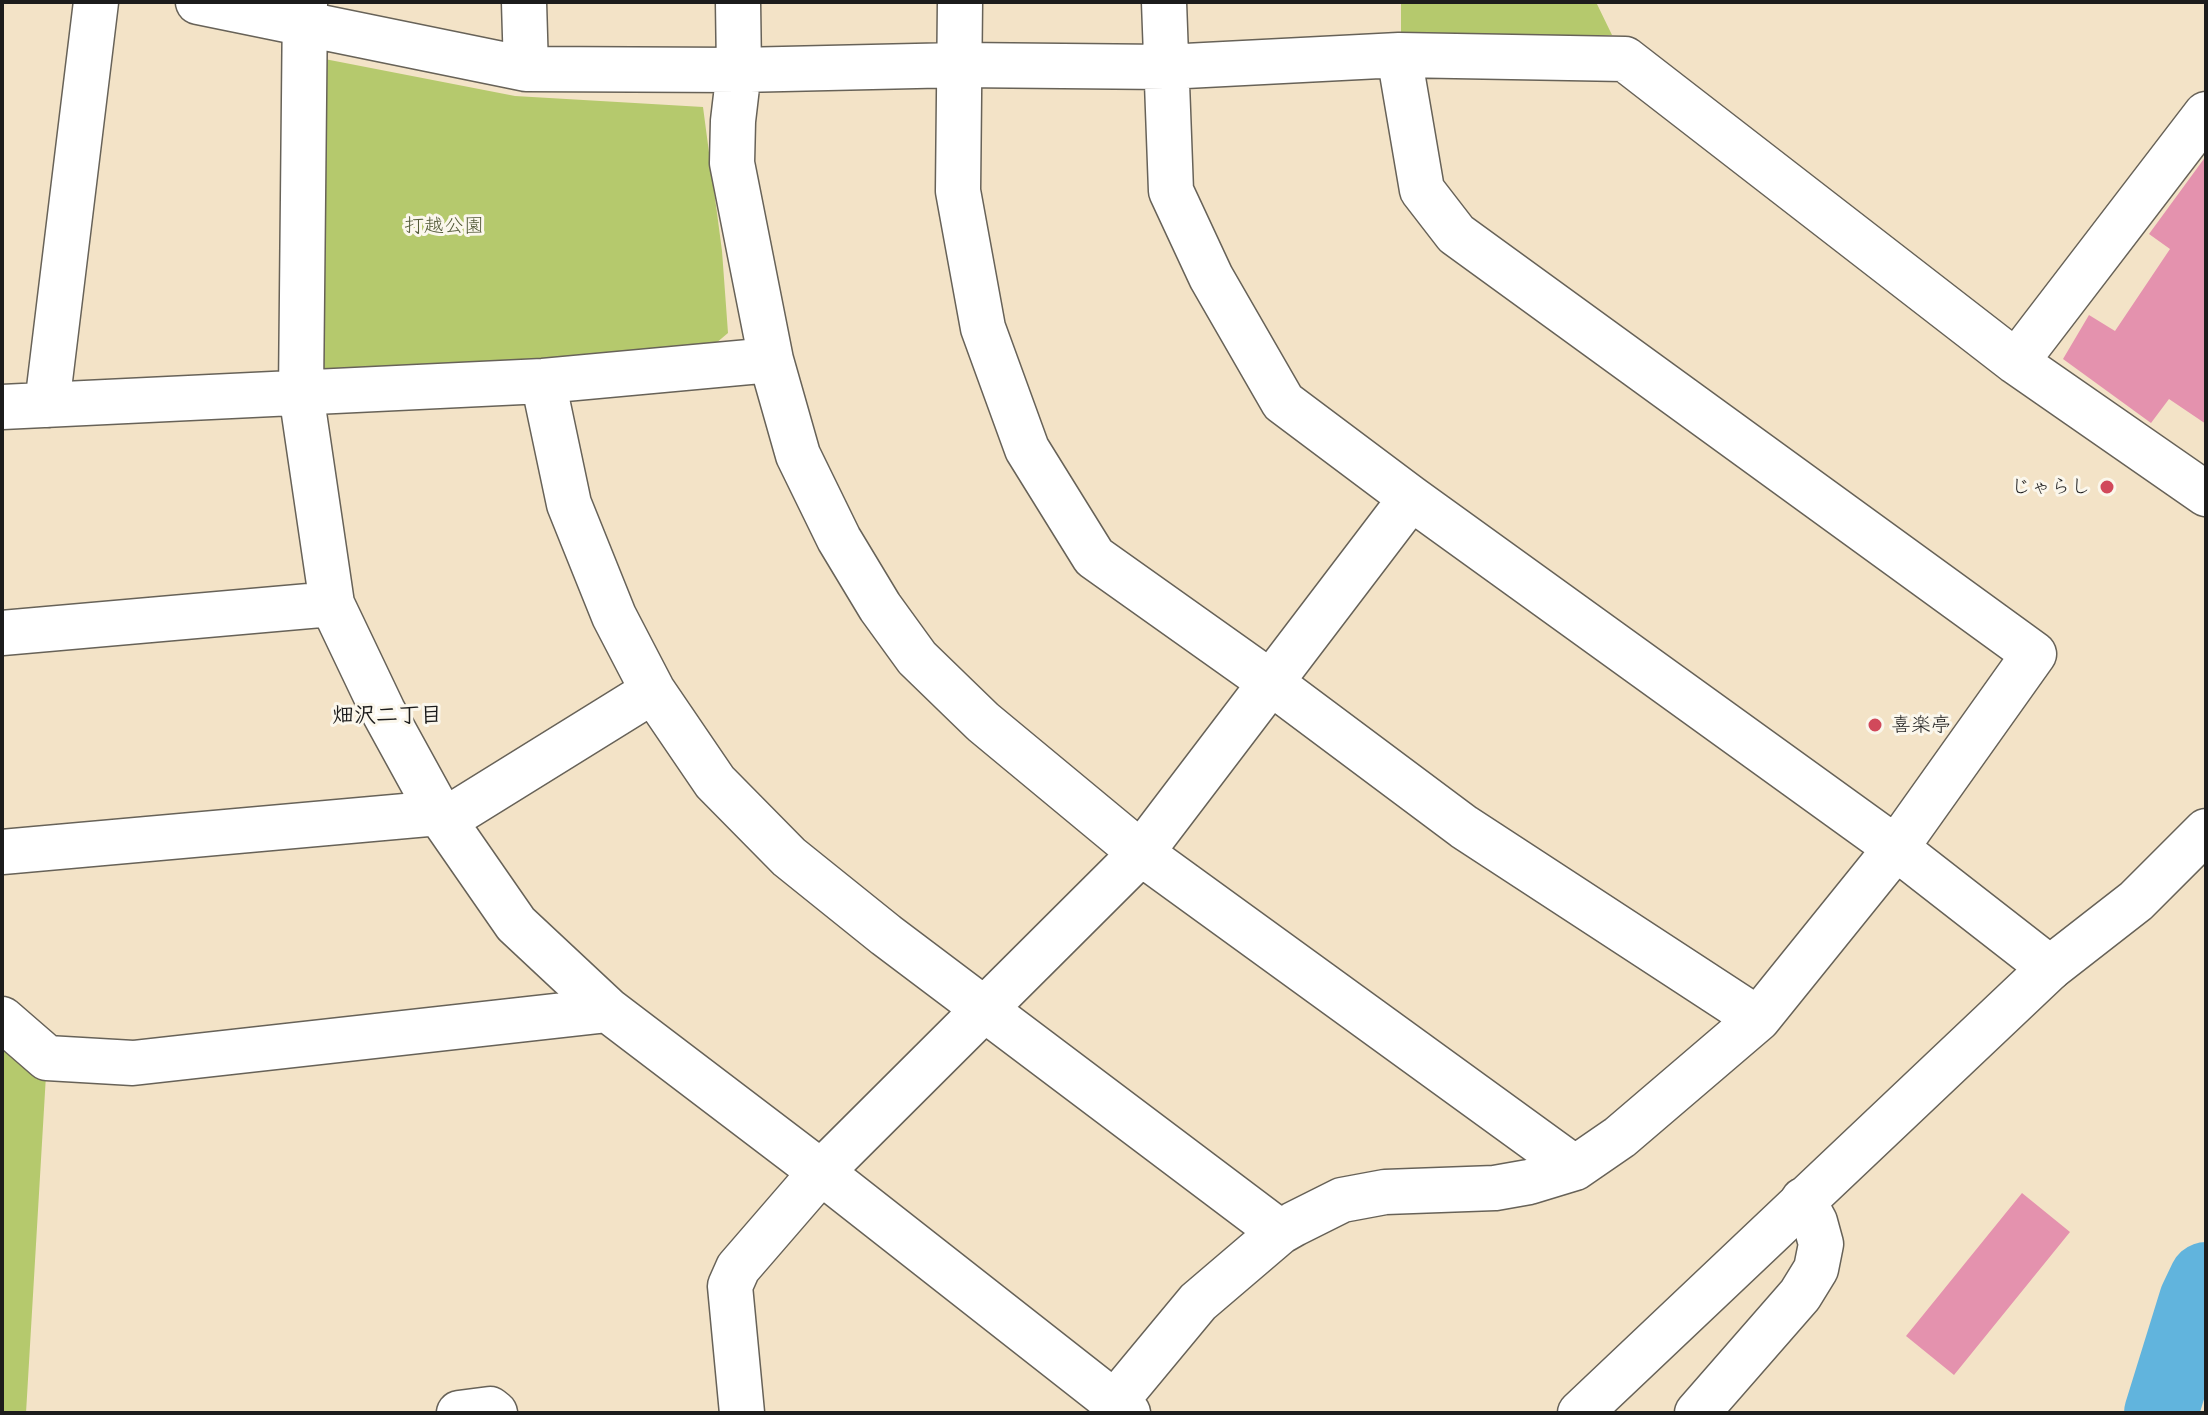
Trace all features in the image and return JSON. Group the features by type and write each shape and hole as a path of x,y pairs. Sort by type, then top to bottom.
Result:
{"street":[{"path":"47,405 96,2"},
{"path":"198,2 305,13 526,69 739,70 960,65 1166,67 1399,55 1625,59 2016,362 2206,494"},
{"path":"524,2 526,69"},
{"path":"738,2 739,70 732,163 771,360 798,455 839,539 880,607 917,658 983,722 1141,853 1575,1168"},
{"path":"960,2 958,191 983,328 1027,449 1094,557 1270,682 1464,827 1758,1019"},
{"path":"1164,2 1171,191 1211,277 1283,402 1896,848 2050,968"},
{"path":"305,13 301,393 332,604 383,711 442,816 516,924 608,1010 821,1172 1108,1405 1198,1302 1280,1232 1342,1200 1385,1192 1495,1188 1529,1182 1575,1168 1640,1121 1758,1019 1896,848 2034,654 1456,234 1422,190 1399,55"},
{"path":"2016,362 2206,114"},
{"path":"2,407 543,381 771,360"},
{"path":"543,381 569,504 614,616 653,691 715,782 789,857 886,935 1280,1232"},
{"path":"742,1413 730,1286 738,1268 821,1172 986,1011 1141,853 1411,498"},
{"path":"2,633 332,604"},
{"path":"2,852 442,816 653,691"},
{"path":"1580,1413 2050,968 2136,901 2206,831"},
{"path":"2,1019 47,1058 133,1063 608,1010"},
{"path":"1697,1413 1800,1295 1816,1269 1821,1244 1815,1222 1803,1200"},
{"path":"459,1413 490,1409 495,1413"}],"green space":[{"path":"1401,2 1596,2 1612,35 1401,41"},
{"name":"打越公園","path":"304,55 515,96 703,107 722,251 728,333 709,349 326,376 301,347"},
{"path":"2,1019 47,1058 26,1413 2,1413"}],"building":[{"path":"2206,156 2206,424 2169,399 2151,423 2063,359 2089,315 2115,331 2170,249 2149,234"},
{"path":"2022,1193 2070,1232 1954,1375 1906,1336"}],"waterway":[{"path":"2161,1413 2196,1300 2206,1279"}],"place":[{"name":"じゃらし","path":"2107,487"},
{"name":"喜楽亭","path":"1875,725"}],"district":[{"name":"畑沢二丁目","path":"387,716"}]}
